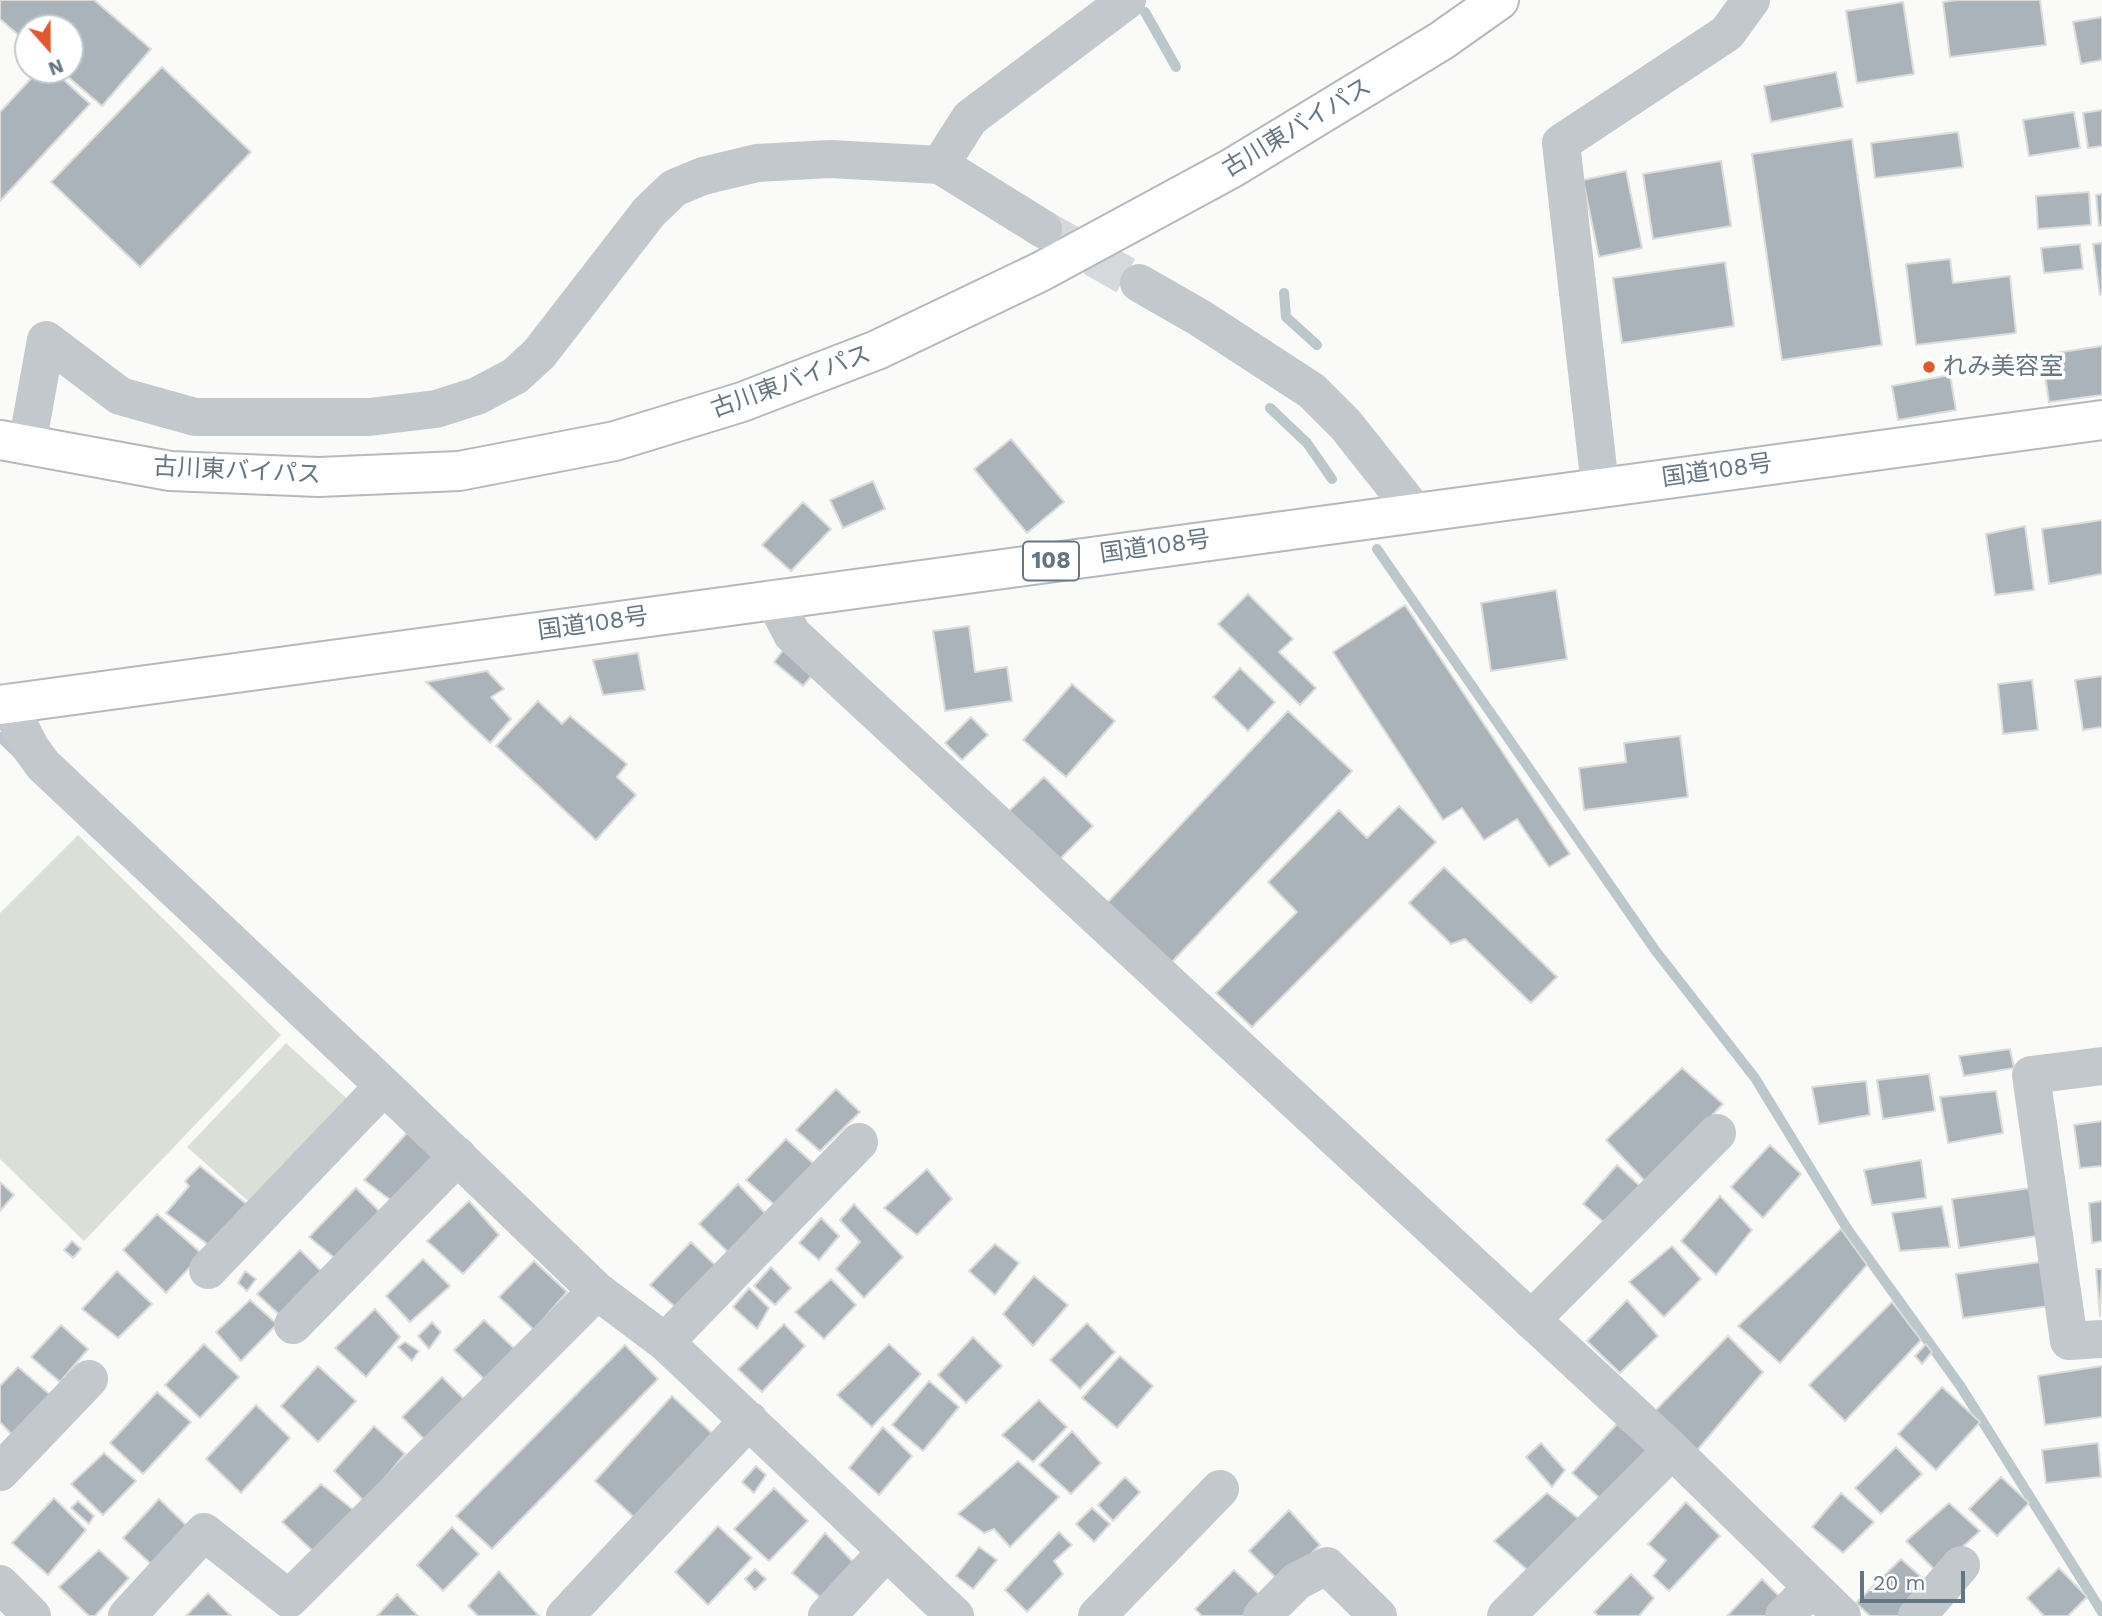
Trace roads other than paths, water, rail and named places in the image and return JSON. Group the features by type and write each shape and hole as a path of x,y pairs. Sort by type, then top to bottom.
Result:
{"highway":[{"name":"古川東バイパス","path":"13,443 170,471 319,477 458,471 628,437 742,402 877,350 1040,272 1232,168 1441,41 1499,0"},
{"name":"国道108号","path":"4,704 2102,420"}],"street":[{"path":"940,165 970,118 1127,0"},
{"path":"1600,486 1561,143 1727,33 1751,0"},
{"path":"13,443 46,340 121,396 195,417 369,416 436,409 477,396 515,376 539,354 649,212 674,188 703,176 757,163 830,159 940,165 1043,229"},
{"path":"1139,284 1200,318 1312,391 1345,424 1415,512"},
{"path":"774,599 792,634 1672,1450 1842,1616"},
{"path":"4,704 43,765 373,1098 584,1305 665,1342 737,1434 874,1566 955,1616"},
{"path":"2102,1066 2031,1075 2068,1341 2102,1339"},
{"path":"208,1270 373,1098"},
{"path":"1531,1320 1717,1133"},
{"path":"665,1342 859,1142"},
{"path":"293,1325 446,1168"},
{"path":"127,1616 204,1532 289,1599 584,1305"},
{"path":"0,1472 89,1379"},
{"path":"565,1616 737,1434"},
{"path":"1506,1616 1672,1450"},
{"path":"1097,1616 1220,1489"},
{"path":"1917,1616 1962,1565"},
{"path":"827,1616 874,1566"},
{"path":"1262,1616 1297,1581 1327,1566 1378,1616"},
{"path":"0,1584 32,1616"},
{"path":"1784,1616 1812,1588"}],"waterway":[{"path":"1145,12 1176,67"},
{"path":"1284,293 1286,317 1317,345"},
{"path":"1270,408 1307,443 1332,479"},
{"path":"1377,549 1655,950 1755,1078 1848,1230 1961,1387 2102,1612"},
{"path":"0,737 17,753"}],"tunnel":[{"path":"1043,229 1139,283"}],"place":[{"name":"れみ美容室","path":"1929,367"}]}
